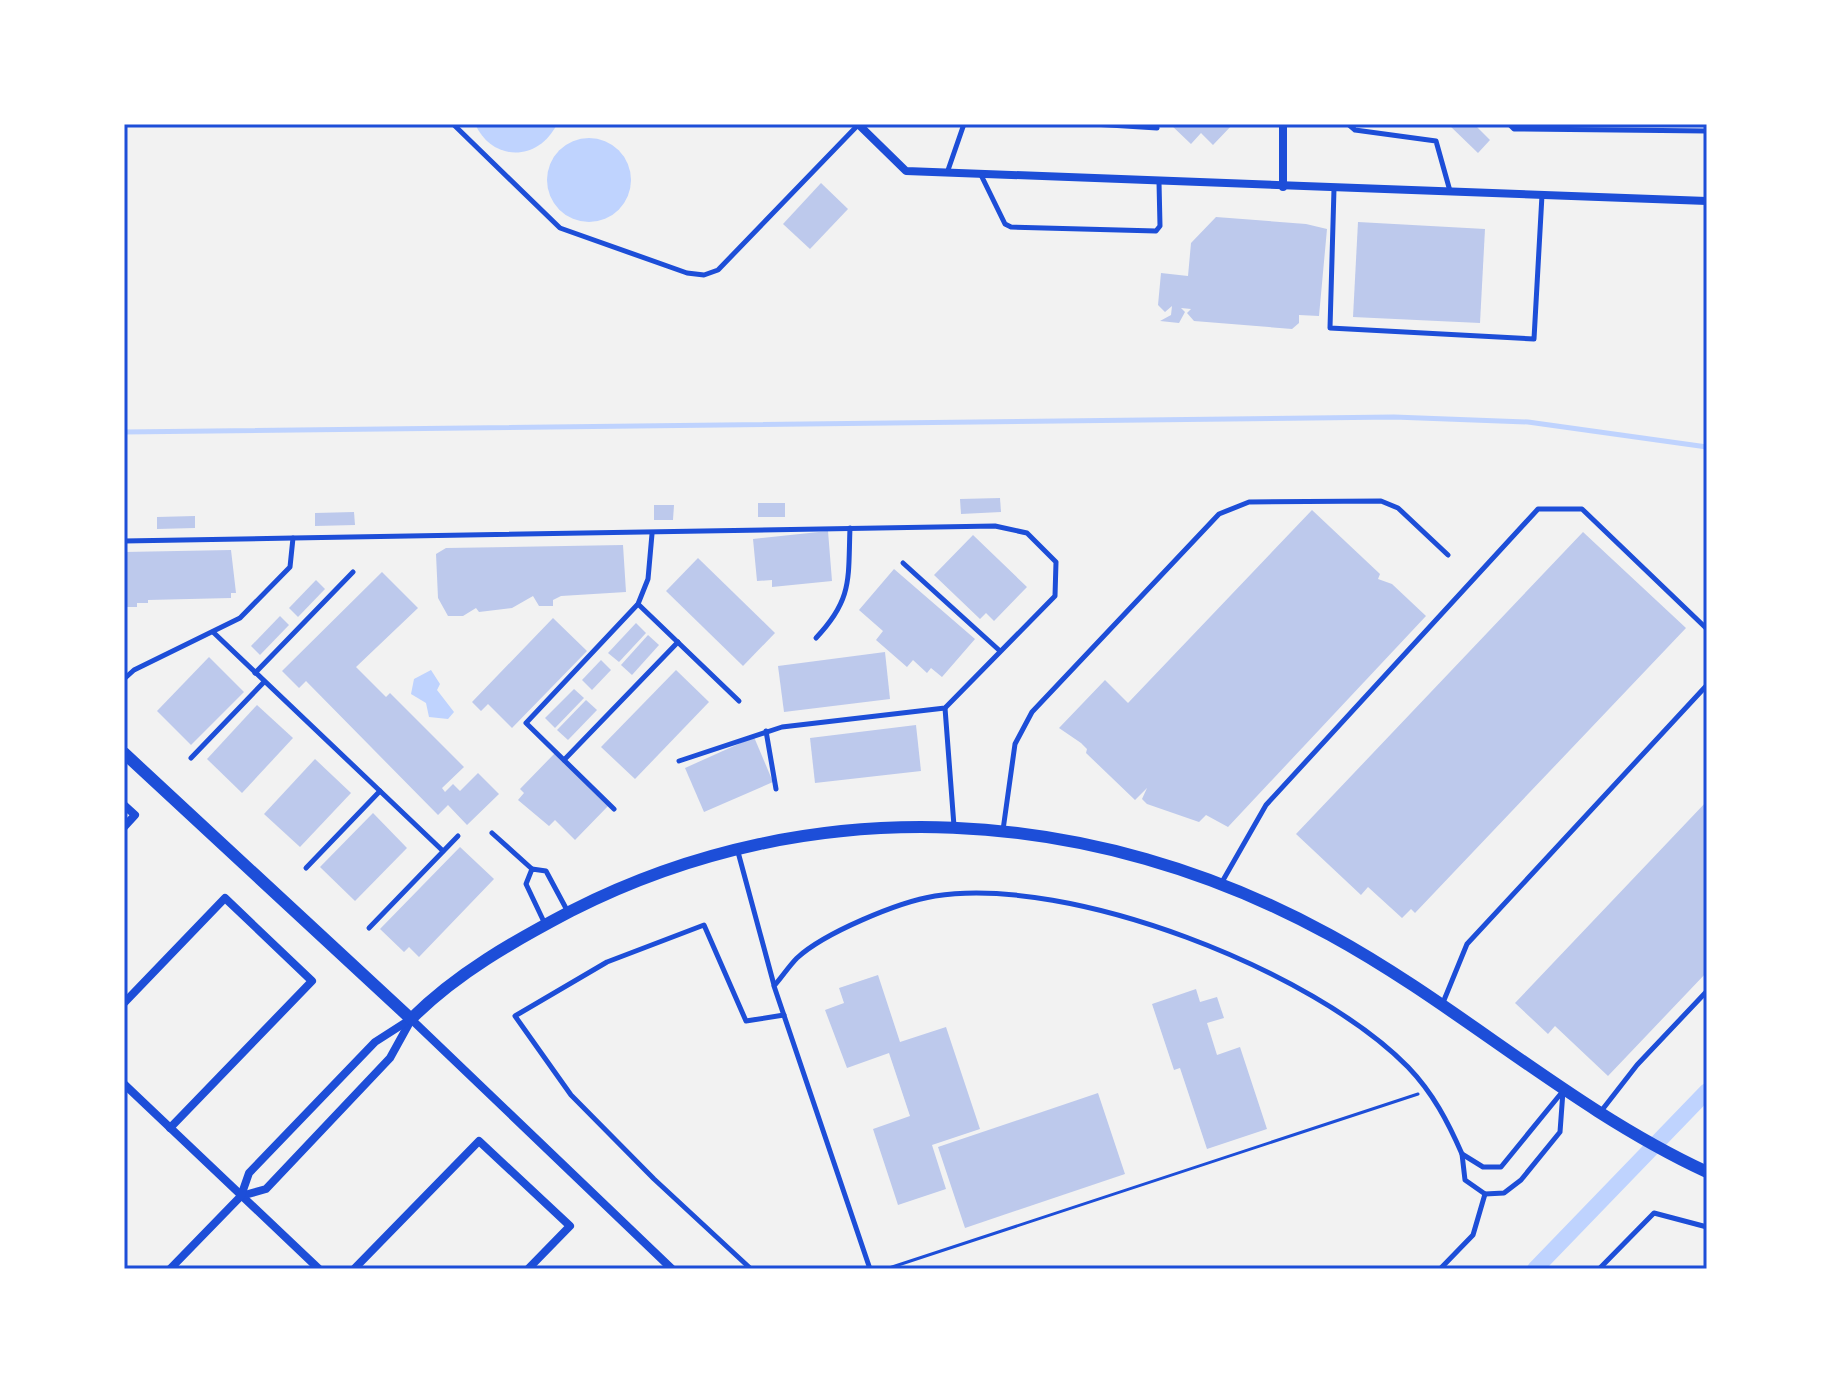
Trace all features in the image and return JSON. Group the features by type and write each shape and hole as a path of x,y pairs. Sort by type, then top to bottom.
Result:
{"street":[{"path":"858,124 906,171 1707,201"},
{"path":"1283,124 1283,187"},
{"path":"124,753 411,1019 672,1269"},
{"path":"124,805 135,815 124,827"},
{"path":"170,1269 241,1196 249,1173 375,1042 411,1019 449,985 545,924 653,875 737,849 814,835 954,827 1003,830 1128,852 1221,883 1332,936 1563,1091 1707,1172"},
{"path":"124,1003 225,898 312,981 170,1128"},
{"path":"241,1196 266,1189 390,1058 411,1019"},
{"path":"124,1084 319,1269"},
{"path":"354,1269 479,1141 570,1226 528,1269"}],"lane":[{"path":"453,124 560,228 654,263 704,275 718,270 858,124"},
{"path":"947,173 964,124"},
{"path":"1093,124 1157,128"},
{"path":"1348,124 1355,130 1436,141 1451,193"},
{"path":"1509,124 1514,129 1707,131"},
{"path":"981,175 1005,224 1011,227 1156,231 1160,226 1159,182"},
{"path":"1334,189 1330,328 1534,339 1542,195"},
{"path":"1003,830 1015,744 1032,712 1219,514 1249,502 1381,501 1398,508 1448,555"},
{"path":"1221,883 1266,805 1538,509 1582,509 1707,629"},
{"path":"124,541 995,526 1027,533 1056,562 1055,596 945,708 827,719 766,731 679,761"},
{"path":"816,638 841,608 846,593 850,528"},
{"path":"614,809 526,723 638,604 648,579 652,534"},
{"path":"124,679 134,670 240,618 290,567 293,538"},
{"path":"903,563 1001,652"},
{"path":"255,673 353,572"},
{"path":"638,604 739,701"},
{"path":"213,632 443,851"},
{"path":"564,760 678,642"},
{"path":"191,758 264,682"},
{"path":"1441,1007 1467,944 1707,685"},
{"path":"945,708 954,827"},
{"path":"766,731 776,789"},
{"path":"306,868 380,791"},
{"path":"492,833 532,869 546,871 568,913"},
{"path":"369,928 458,836"},
{"path":"737,849 774,986 870,1269"},
{"path":"532,869 526,884 545,924"},
{"path":"774,986 798,957 852,923 934,896 1007,894 1146,921 1236,955 1352,1021 1408,1067 1443,1111 1462,1154 1465,1180 1485,1194 1504,1193 1521,1180 1560,1132 1563,1091"},
{"path":"751,1269 654,1179 571,1095 515,1016 607,962 704,925 746,1021 784,1015"},
{"path":"1600,1113 1637,1065 1707,991"},
{"path":"1462,1154 1483,1167 1501,1167 1563,1091"},
{"path":"1440,1269 1473,1235 1485,1194"},
{"path":"1599,1269 1654,1213 1707,1227"}],"path":[{"path":"886,1269 1427,1091"}],"water":[{"path":"475,124 557,124 539,145 528,151 516,152 493,146"},
{"path":"581,138 597,138 613,145 624,156 631,180 628,196 619,210 597,222 581,222 565,215 554,204 547,188 547,172 554,156 565,145"},
{"path":"431,670 440,684 437,690 454,712 448,719 429,717 426,703 411,694 414,679"}],"building":[{"path":"1170,124 1233,124 1213,145 1201,133 1191,144"},
{"path":"1448,124 1474,124 1490,140 1478,153"},
{"path":"821,183 848,209 810,249 783,224"},
{"path":"1216,217 1306,224 1327,229 1319,316 1299,315 1299,323 1292,329 1194,321 1187,313 1191,309 1181,308 1185,312 1179,323 1160,321 1171,315 1172,306 1165,312 1158,305 1161,273 1188,276 1191,243"},
{"path":"1358,222 1485,229 1480,323 1353,317"},
{"path":"1000,498 1001,512 961,514 960,499"},
{"path":"758,503 785,503 785,517 758,517"},
{"path":"654,505 674,505 673,520 654,520"},
{"path":"1312,510 1380,574 1378,579 1392,584 1426,616 1228,827 1206,815 1199,822 1147,804 1142,799 1147,788 1135,800 1086,753 1087,749 1081,743 1059,728 1105,680 1128,703"},
{"path":"354,512 355,525 315,526 315,513"},
{"path":"195,516 195,528 157,529 157,517"},
{"path":"828,531 832,581 772,587 772,580 757,581 753,539"},
{"path":"1583,532 1686,628 1415,913 1411,909 1402,918 1368,887 1361,895 1296,834"},
{"path":"973,535 1027,587 994,621 986,613 980,619 934,575"},
{"path":"623,545 626,592 561,596 553,600 553,606 539,606 533,596 512,608 479,612 476,608 463,616 448,616 438,598 436,554 446,548"},
{"path":"231,550 236,593 231,593 231,598 148,600 148,603 137,603 137,607 124,607 124,552"},
{"path":"698,558 775,633 743,666 666,591"},
{"path":"894,569 975,639 942,677 931,668 927,673 913,660 907,667 876,640 883,631 859,610"},
{"path":"382,572 418,608 356,667 386,697 390,693 464,767 442,788 445,792 453,784 460,791 478,773 499,794 467,825 448,805 438,815 306,681 299,688 282,671"},
{"path":"316,580 325,589 298,617 289,608"},
{"path":"280,616 289,625 260,655 251,646"},
{"path":"553,618 587,651 512,728 488,704 481,711 472,702"},
{"path":"636,623 646,633 619,662 608,653"},
{"path":"648,635 659,645 632,675 621,665"},
{"path":"885,652 890,699 784,712 778,666"},
{"path":"209,657 244,692 191,745 157,711"},
{"path":"601,660 611,670 592,690 582,680"},
{"path":"676,670 709,702 635,779 601,747"},
{"path":"574,689 584,698 555,728 545,718"},
{"path":"586,700 597,710 568,740 557,730"},
{"path":"257,705 293,738 242,793 207,759"},
{"path":"916,725 921,771 815,783 810,738"},
{"path":"754,737 773,782 704,812 685,768"},
{"path":"555,753 609,805 575,840 555,820 549,826 518,800 524,793 520,789"},
{"path":"315,759 351,793 300,847 264,814"},
{"path":"1707,801 1707,972 1608,1076 1555,1026 1548,1034 1515,1003"},
{"path":"373,813 407,848 355,901 320,867"},
{"path":"460,847 494,879 419,957 409,947 404,952 380,929"},
{"path":"878,975 900,1042 946,1027 980,1129 932,1145 946,1189 898,1205 873,1129 910,1116 889,1053 847,1068 825,1010 844,1003 839,988"},
{"path":"1196,989 1200,1002 1217,997 1224,1018 1207,1023 1217,1055 1240,1047 1267,1129 1207,1149 1180,1068 1174,1070 1152,1004"},
{"path":"1098,1093 1125,1174 965,1228 938,1147"}],"waterway":[{"path":"124,432 1394,417 1528,422 1707,447"},
{"path":"1535,1269 1707,1091"}]}
